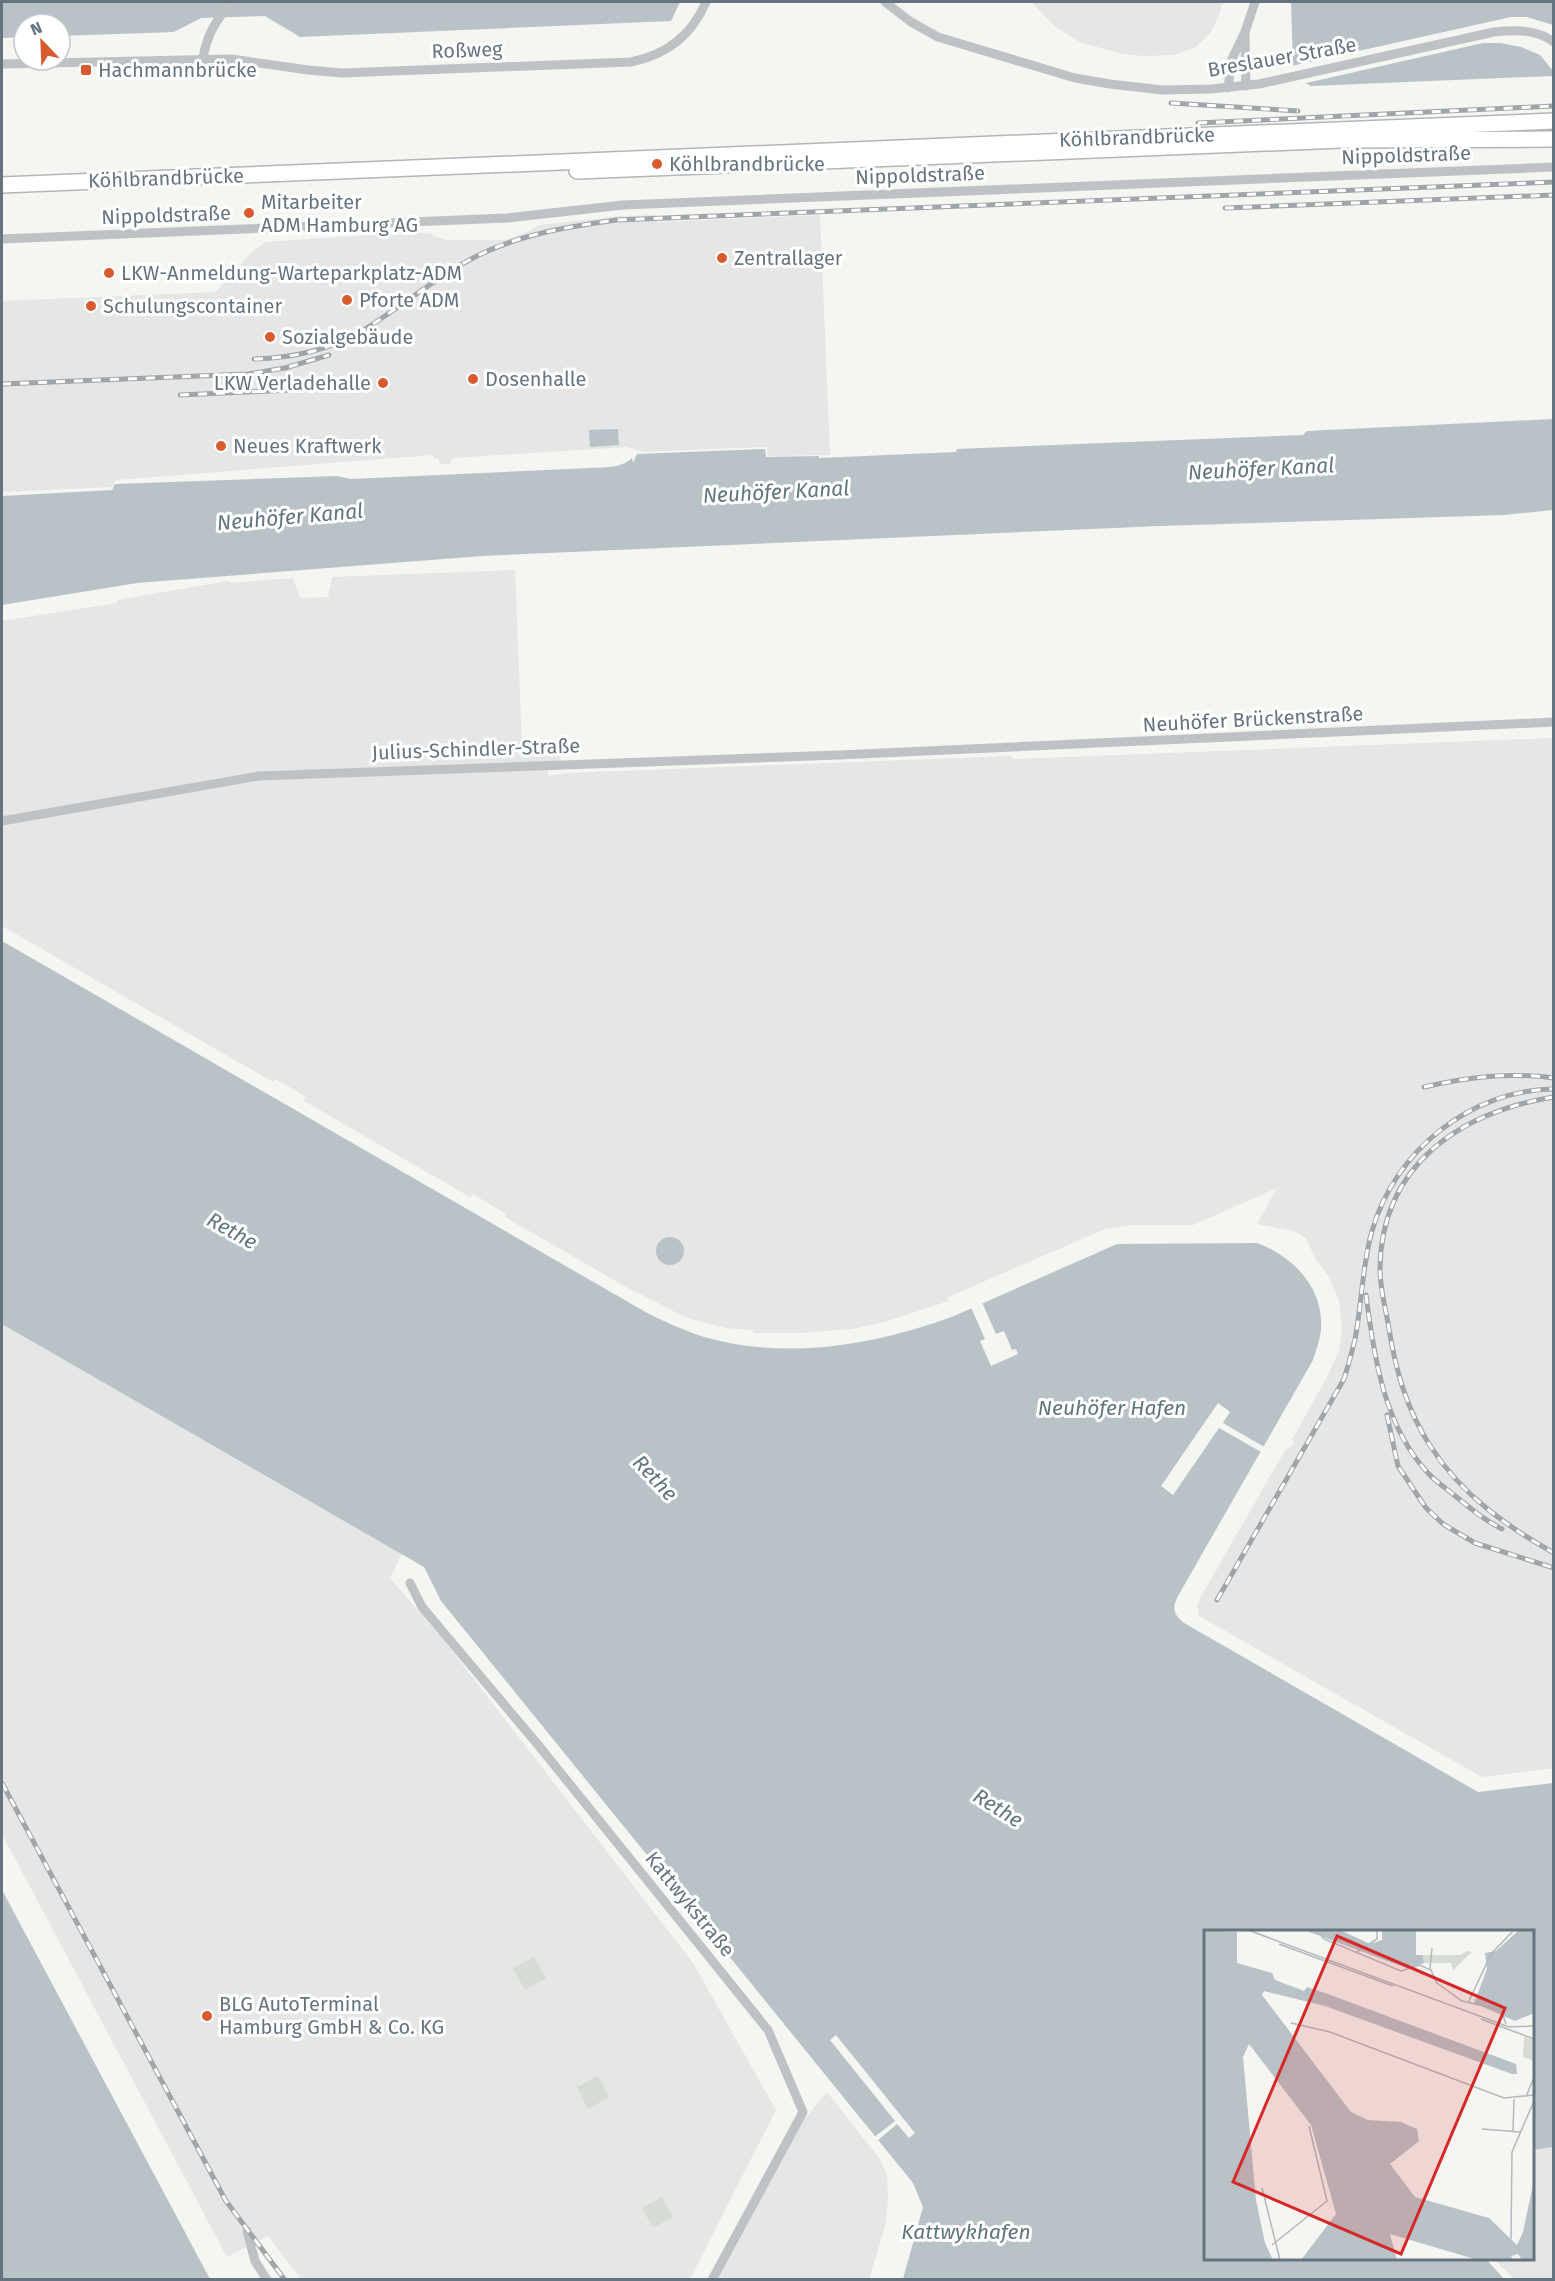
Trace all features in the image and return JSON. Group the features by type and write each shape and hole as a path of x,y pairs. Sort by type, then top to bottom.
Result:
{"main road":[{"name":"Köhlbrandbrücke","path":"2,184 1547,121"},
{"name":"Köhlbrandbrücke","path":"2,195 1281,142 1554,139"}],"street":[{"path":"203,58 206,40 215,22 232,2"},
{"name":"Roßweg","path":"2,64 203,58 244,59 308,70 342,73 631,62 662,53 679,41 695,23 706,2"},
{"name":"Breslauer Straße","path":"885,2 910,22 938,37 1005,55 1075,78 1162,90 1228,88 1272,82 1494,32 1526,31 1542,35 1554,42"},
{"path":"1228,88 1232,59 1245,32 1255,2"},
{"path":"1245,32 1246,86"},
{"path":"1547,121 1554,112"},
{"name":"Nippoldstraße","path":"2,239 507,218 623,205 1554,167"},
{"name":"Neuhöfer Brückenstraße","path":"955,750 1554,722"},
{"name":"Julius-Schindler-Straße","path":"2,820 259,776 955,750"},
{"name":"Kattwykstraße","path":"410,1583 422,1607 539,1746 768,2030 803,2112 712,2280"},
{"path":"247,2231 255,2261 267,2280"}],"shaded area":[{"path":"1032,2 1222,2 1211,32 1196,47 1174,55 1144,56 1123,54 1082,43 1055,27"},
{"path":"655,215 656,222 820,215 830,455 770,456 767,454 767,447 643,452 626,447 452,458 450,464 441,464 438,459 434,459 433,455 116,480 112,487 2,492 2,301 216,292 251,253 265,242 416,232 433,234 433,236 446,240 505,240 539,225 620,216"},
{"path":"515,570 522,746 560,749 561,770 548,770 548,776 567,773 1011,756 1013,759 1553,738 1553,1768 1482,1777 1199,1616 1197,1604 1280,1459 1294,1442 1292,1440 1339,1351 1342,1326 1339,1300 1328,1275 1315,1258 1306,1238 1294,1231 1257,1224 1277,1188 1193,1225 1134,1225 1105,1229 948,1297 949,1301 884,1322 852,1329 799,1333 753,1333 753,1330 726,1328 687,1318 624,1286 505,1217 506,1214 473,1194 470,1197 304,1101 306,1097 276,1079 273,1082 2,926 2,621 117,603 117,600 228,581 230,583 293,578 300,598 328,597 332,577"},
{"path":"2,1321 405,1548 390,1578 446,1643 693,1963 776,2110 690,2279 301,2279 268,2236 227,2257 2,1834"},
{"path":"534,1957 546,1978 525,1990 513,1968"},
{"path":"598,2076 609,2097 588,2109 577,2087"},
{"path":"827,2092 879,2158 887,2175 886,2223 869,2279 715,2280 798,2127"},
{"path":"1553,2147 1553,2279 1514,2279 1495,2260 1534,2260 1534,2150"},
{"path":"662,2197 673,2217 653,2228 642,2208"}],"water":[{"path":"2,2 680,2 671,21 300,37 265,16 201,18 174,32 72,36 72,12 12,12 12,38 2,38"},
{"path":"1291,2 1553,2 1553,76 1311,86 1300,80 1293,65"},
{"name":"Neuhöfer Kanal","path":"1553,419 1553,510 1504,515 1160,526 482,556 137,583 2,605 2,496 112,490 115,484 337,476 351,479 606,467 617,466 632,458 633,463 637,454 765,449 766,457 819,456 819,458 956,452 957,449 1303,435 1307,431"},
{"path":"618,429 619,445 590,447 589,430"},
{"path":"2,941 649,1314 695,1334 727,1342 793,1349 826,1347 923,1327 954,1316 1117,1244 1257,1243 1283,1256 1294,1265 1312,1287 1321,1314 1318,1345 1313,1360 1178,1596 1175,1611 1184,1623 1478,1792 1553,1783 1553,2147 1534,2150 1534,1930 1204,1930 1204,2260 1487,2260 1504,2279 903,2279 923,2207 913,2183 441,1601 424,1567 2,1324"},
{"path":"670,1237 680,1241 684,1251 680,1261 670,1265 660,1261 656,1251 660,1241"},
{"path":"2,1890 210,2279 2,2279"}],"pier":[{"path":"1511,17 1527,17 1553,25 1553,71 1540,55 1521,47 1500,43 1483,43 1302,84 1298,81 1291,66"},
{"path":"981,1300 996,1334 1004,1331 1012,1350 1016,1349 1018,1354 991,1366 980,1341 985,1339 970,1305"},
{"path":"1218,1403 1230,1412 1223,1423 1266,1448 1263,1453 1219,1428 1173,1495 1161,1486"},
{"path":"836,2035 915,2133 909,2138 897,2124 876,2142 873,2138 895,2121 830,2040"}],"railway":[{"path":"1171,103 1298,111"},
{"path":"1198,123 1554,106"},
{"path":"254,359 282,357 322,349 347,339 460,265 509,242 562,229 616,220 1554,182"},
{"path":"1225,208 1554,195"},
{"path":"2,384 248,374 285,368 329,355"},
{"path":"180,395 290,390"},
{"path":"1424,1087 1489,1076 1521,1075 1554,1078"},
{"path":"1217,1600 1344,1379 1355,1339 1372,1231 1383,1202 1398,1175 1440,1130 1466,1113 1493,1100 1523,1092 1554,1089"},
{"path":"1554,1097 1520,1104 1487,1116 1458,1131 1432,1150 1411,1173 1394,1200 1384,1232 1380,1269 1383,1297 1398,1372 1408,1403 1422,1433 1443,1464 1470,1494 1519,1532 1554,1553"},
{"path":"1366,1295 1378,1366 1391,1413 1401,1435 1432,1477 1489,1522 1502,1529"},
{"path":"1387,1415 1398,1466 1426,1508 1443,1524 1475,1543 1554,1568"},
{"path":"2,1783 226,2201 285,2280"}],"place":[{"name":"Hachmannbrücke","path":"86,70"},
{"name":"Köhlbrandbrücke","path":"657,164"},
{"name":"Mitarbeiter ADM Hamburg AG","path":"249,213"},
{"name":"Zentrallager","path":"722,258"},
{"name":"LKW-Anmeldung-Warteparkplatz-ADM","path":"109,273"},
{"name":"Pforte ADM","path":"347,300"},
{"name":"Schulungscontainer","path":"91,306"},
{"name":"Sozialgebäude","path":"270,337"},
{"name":"Dosenhalle","path":"473,379"},
{"name":"LKW Verladehalle","path":"383,383"},
{"name":"Neues Kraftwerk","path":"221,446"},
{"name":"BLG AutoTerminal Hamburg GmbH & Co. KG","path":"207,2016"}],"water label":[{"name":"Rethe","path":"232,1231"},
{"name":"Neuhöfer Hafen","path":"1112,1408"},
{"name":"Rethe","path":"655,1478"},
{"name":"Rethe","path":"998,1808"},
{"name":"Kattwykhafen","path":"966,2232"}]}
